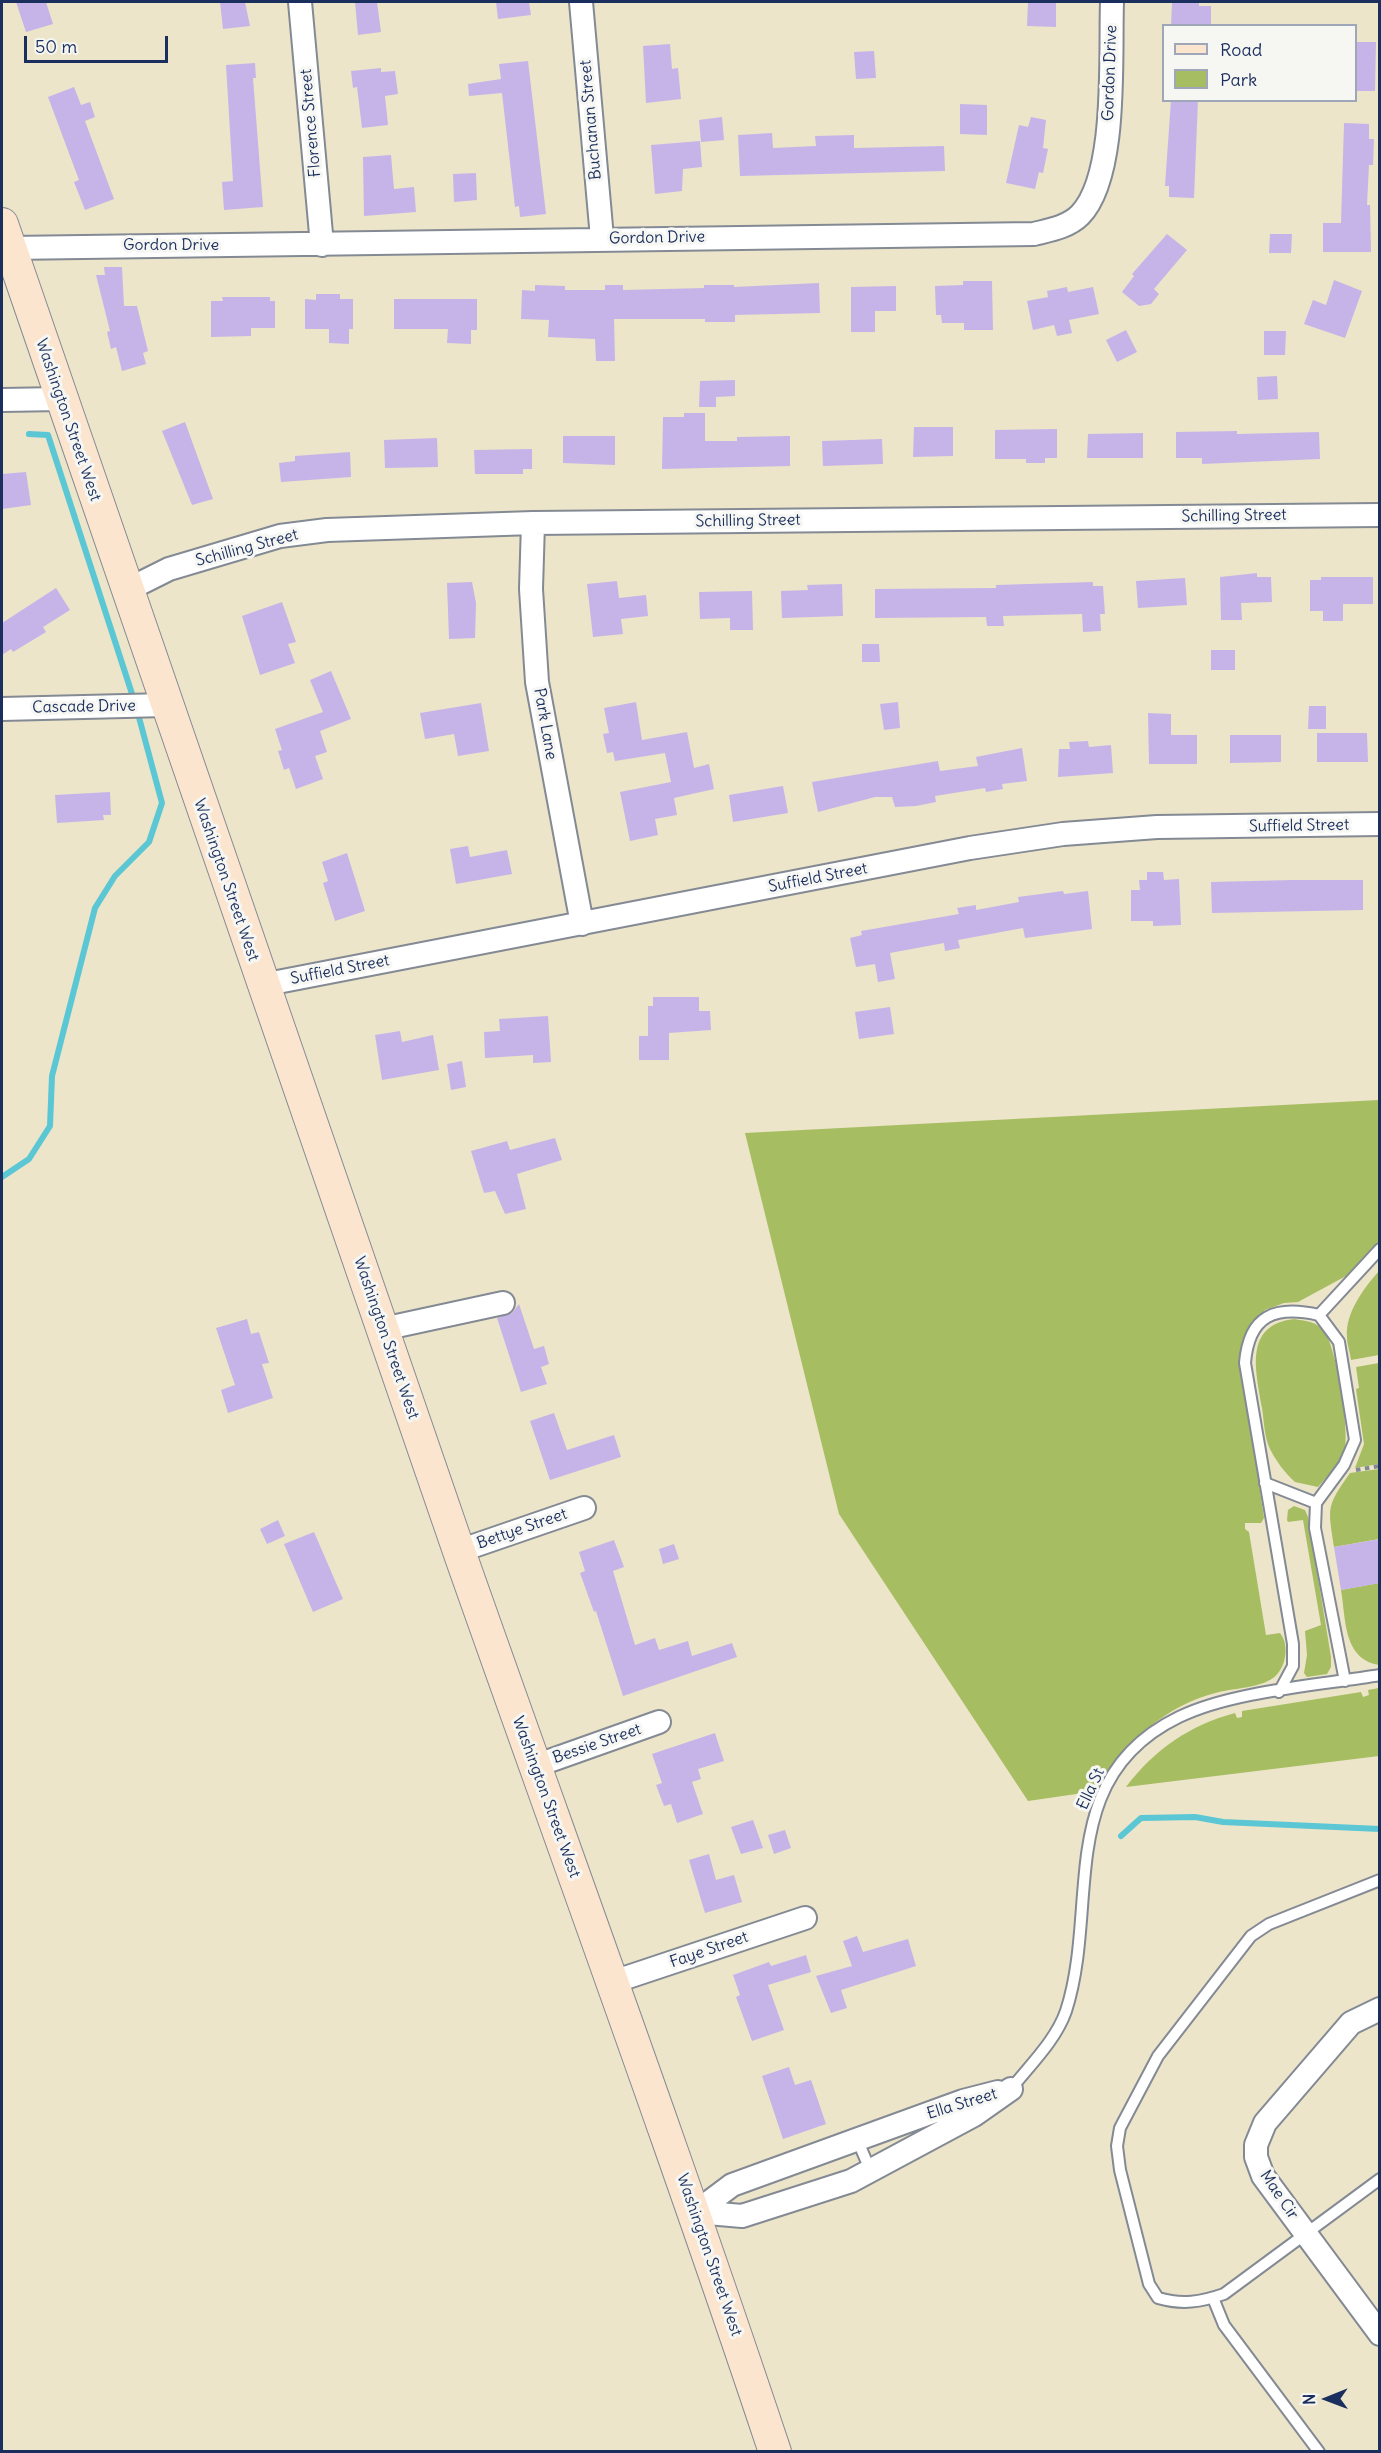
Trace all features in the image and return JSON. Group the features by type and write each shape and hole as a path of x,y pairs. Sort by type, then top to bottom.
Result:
{"street":[{"name":"Florence Street","path":"300,2 322,245"},
{"name":"Buchanan Street","path":"581,2 602,238"},
{"name":"Gordon Drive","path":"6,236 104,245 322,245 602,238 1034,234 1059,229 1079,216 1093,198 1107,155 1112,2"},
{"name":"Washington Street West","path":"6,236 262,985 535,1766 696,2212 775,2451"},
{"path":"2,400 61,399"},
{"name":"Schilling Street","path":"127,590 169,569 280,536 327,530 533,523 1380,515"},
{"name":"Park Lane","path":"533,523 531,589 537,682 582,924"},
{"name":"Cascade Drive","path":"2,709 166,705"},
{"name":"Suffield Street","path":"262,985 970,848 1063,834 1157,827 1380,825"},
{"path":"388,1346 392,1327 503,1303"},
{"name":"Bettye Street","path":"459,1551 584,1508"},
{"name":"Bessie Street","path":"535,1766 659,1722"},
{"name":"Faye Street","path":"613,1982 805,1918"},
{"name":"Mae Cir","path":"1380,2009 1351,2023 1265,2123 1256,2145 1256,2157 1263,2176 1380,2334"},
{"name":"Ella Street","path":"696,2212 732,2185 963,2101 1011,2089"},
{"name":"Ella Street","path":"696,2212 741,2216 807,2198 871,2172 974,2115 1011,2089"}],"lane":[{"path":"1319,1315 1380,1249"},
{"path":"1279,1692 1293,1666 1293,1644 1245,1363 1247,1340 1260,1321 1282,1311 1319,1315 1339,1342 1355,1440 1344,1465 1316,1503 1318,1551 1345,1681"},
{"path":"1265,1483 1316,1503"},
{"name":"Ella St","path":"1011,2089 1056,2032 1066,2011 1075,1966 1087,1847 1092,1824 1109,1779 1141,1742 1181,1716 1230,1700 1380,1675"},
{"path":"1380,1880 1269,1924 1251,1936 1158,2056 1120,2128 1117,2146 1120,2170 1149,2284 1158,2298 1174,2302 1199,2302 1224,2294 1380,2180"},
{"path":"857,2139 871,2172"},
{"path":"1213,2298 1224,2325 1319,2451"}],"path":[{"path":"1352,1471 1380,1466"}],"green space":[{"path":"1379,1100 1379,1241 1346,1276 1298,1302 1284,1303 1265,1310 1251,1324 1244,1337 1241,1354 1264,1518 1261,1523 1245,1523 1245,1529 1249,1532 1266,1635 1280,1633 1285,1644 1285,1657 1281,1669 1267,1681 1199,1698 1164,1716 1133,1742 1097,1791 1028,1801 839,1514 745,1133"},
{"path":"1379,1271 1379,1355 1351,1360 1347,1340 1349,1319 1362,1293"},
{"path":"1294,1319 1314,1323 1324,1331 1329,1340 1344,1411 1346,1443 1344,1453 1336,1467 1318,1487 1295,1482 1272,1453 1265,1434 1257,1379 1257,1352 1260,1340 1267,1330 1278,1323"},
{"path":"1379,1363 1379,1464 1355,1468 1364,1444 1356,1389 1359,1388 1356,1367"},
{"path":"1379,1469 1379,1539 1334,1547 1330,1515 1337,1493 1350,1473"},
{"path":"1294,1506 1305,1510 1308,1517 1331,1657 1331,1667 1327,1674 1307,1677 1304,1673 1307,1655 1305,1631 1321,1625 1303,1520 1288,1522 1287,1520 1288,1510"},
{"path":"1379,1583 1379,1665 1367,1661 1352,1646 1348,1636 1341,1590"},
{"path":"1379,1688 1379,1756 1126,1787 1161,1750 1203,1724 1235,1713 1237,1718 1242,1717 1242,1711 1361,1692 1363,1697 1369,1695 1368,1690"}],"building":[{"path":"16,2 46,2 53,24 26,32"},
{"path":"220,2 245,2 250,26 223,29"},
{"path":"355,2 377,2 381,32 358,35"},
{"path":"496,2 529,2 531,15 498,19"},
{"path":"1028,2 1056,2 1056,27 1027,26"},
{"path":"1172,2 1199,2 1199,6 1211,6 1211,24 1171,24"},
{"path":"1357,42 1376,42 1375,91 1357,91"},
{"path":"670,44 672,69 678,68 681,99 646,103 643,46"},
{"path":"874,51 876,78 856,79 854,52"},
{"path":"528,61 546,214 520,217 519,206 515,207 502,93 469,96 468,84 501,79 499,64"},
{"path":"255,63 256,78 253,78 263,207 224,210 222,182 233,181 226,65"},
{"path":"381,68 381,72 395,71 398,94 385,96 388,125 362,128 357,87 353,88 351,71"},
{"path":"74,87 81,105 90,102 95,117 85,121 114,199 85,210 74,182 79,180 48,97"},
{"path":"1171,102 1198,102 1194,198 1169,197 1169,186 1165,186"},
{"path":"960,104 987,105 987,135 960,134"},
{"path":"722,117 724,140 701,142 699,120"},
{"path":"1031,117 1046,120 1043,148 1048,149 1043,173 1039,172 1035,189 1006,183 1019,125 1028,127"},
{"path":"1344,123 1369,124 1369,139 1374,139 1373,165 1369,165 1367,205 1370,205 1371,252 1323,252 1323,223 1341,223"},
{"path":"772,133 773,148 816,146 815,136 854,135 854,148 944,146 945,171 740,176 738,135"},
{"path":"700,141 702,167 683,169 682,191 655,194 651,145"},
{"path":"391,155 394,189 414,187 416,212 364,216 363,157"},
{"path":"476,173 477,200 454,202 453,174"},
{"path":"1167,234 1187,250 1154,289 1159,294 1151,304 1139,306 1122,292 1134,276 1132,274"},
{"path":"1270,234 1292,234 1291,253 1269,253"},
{"path":"104,267 122,267 124,306 137,306 148,351 143,353 146,364 122,371 116,347 111,349 107,332 110,331 96,275 105,275"},
{"path":"1334,280 1362,291 1345,338 1304,324 1313,300 1326,305"},
{"path":"963,281 992,281 993,330 964,330 964,323 942,323 941,315 936,315 935,286 963,285"},
{"path":"819,283 820,313 735,315 735,322 705,322 705,319 614,319 615,361 596,361 595,339 548,337 549,320 521,319 522,290 535,291 535,285 565,286 565,290 605,290 605,285 623,285 623,290 704,288 704,285 734,285 734,287"},
{"path":"896,286 896,311 875,311 875,332 851,332 851,287"},
{"path":"1067,287 1068,292 1093,287 1099,314 1069,320 1072,333 1057,336 1054,325 1033,330 1027,301 1048,297 1047,291"},
{"path":"316,294 340,294 340,299 353,299 353,329 349,329 349,344 329,343 329,329 305,329 305,299 316,300"},
{"path":"222,297 270,297 270,301 275,301 275,328 251,328 251,336 211,337 211,301 223,301"},
{"path":"394,299 477,299 477,330 471,330 471,344 447,343 448,329 394,329"},
{"path":"1126,330 1137,352 1117,362 1106,340"},
{"path":"1264,331 1286,331 1285,355 1264,355"},
{"path":"1277,376 1278,399 1258,400 1257,377"},
{"path":"735,380 735,396 716,397 716,407 699,407 700,381"},
{"path":"684,413 705,413 705,441 737,441 737,437 790,436 790,466 662,469 663,417 684,417"},
{"path":"185,422 213,499 192,505 162,431"},
{"path":"914,427 953,427 953,456 913,457"},
{"path":"1057,429 1057,458 1045,458 1045,463 1026,463 1026,459 995,459 995,430"},
{"path":"1237,431 1237,434 1319,432 1320,459 1202,464 1202,458 1176,458 1176,432"},
{"path":"1143,433 1143,458 1087,458 1088,434"},
{"path":"563,436 615,436 615,465 563,463"},
{"path":"437,438 438,467 385,468 384,440"},
{"path":"882,439 883,464 823,466 822,441"},
{"path":"532,449 532,469 523,469 523,474 475,474 474,450"},
{"path":"350,452 351,477 281,482 279,463 295,461 295,456"},
{"path":"26,472 31,505 2,509 2,474"},
{"path":"1257,573 1257,577 1271,577 1272,602 1241,603 1242,620 1221,620 1220,577"},
{"path":"1321,577 1373,577 1373,604 1343,604 1343,621 1323,621 1323,611 1310,611 1310,580 1321,580"},
{"path":"1185,578 1187,605 1138,608 1136,581"},
{"path":"617,581 619,598 646,595 648,616 621,619 623,634 593,637 587,584"},
{"path":"472,582 476,603 475,638 449,639 447,583"},
{"path":"1093,582 1093,586 1103,586 1105,614 1100,614 1101,631 1083,632 1082,614 1003,616 1004,626 987,626 986,617 875,618 875,589 996,588 996,585"},
{"path":"842,584 843,616 782,618 781,591 808,590 807,585"},
{"path":"56,588 70,610 43,627 46,632 13,652 11,649 2,655 2,623"},
{"path":"752,591 753,630 730,630 730,618 700,619 699,592"},
{"path":"282,602 296,642 288,644 295,663 260,675 242,616"},
{"path":"862,644 879,644 880,662 862,662"},
{"path":"1211,650 1235,650 1235,670 1211,670"},
{"path":"331,671 351,719 320,731 327,752 315,756 323,779 296,789 289,768 284,770 278,751 282,750 275,729 323,712 310,680"},
{"path":"636,702 642,740 687,732 694,768 709,764 714,789 674,798 677,815 655,819 658,835 630,841 620,792 671,782 665,753 615,761 613,752 607,753 603,734 609,733 604,708"},
{"path":"898,702 900,728 884,730 880,704"},
{"path":"481,703 489,751 458,756 454,734 425,739 420,713"},
{"path":"1309,706 1326,706 1326,729 1308,729"},
{"path":"1148,713 1171,714 1171,735 1197,735 1197,764 1149,764"},
{"path":"1317,733 1367,733 1368,762 1317,762"},
{"path":"1230,735 1281,735 1281,762 1230,763"},
{"path":"1088,741 1089,747 1111,745 1113,773 1058,777 1059,749 1070,749 1069,742"},
{"path":"1022,748 1027,781 1002,784 1003,789 986,792 985,788 935,796 936,802 916,806 895,807 892,797 875,797 818,812 812,782 938,761 940,771 978,766 976,757"},
{"path":"783,786 788,813 733,822 729,795"},
{"path":"110,792 111,815 103,815 104,820 57,823 55,795"},
{"path":"468,846 470,857 507,850 512,874 456,884 450,849"},
{"path":"347,853 365,911 335,921 323,883 328,881 322,862"},
{"path":"1147,872 1163,872 1164,880 1179,879 1181,925 1153,926 1153,921 1131,921 1131,890 1140,890 1139,880 1147,880"},
{"path":"1363,880 1363,910 1212,913 1211,882"},
{"path":"1063,891 1064,894 1088,891 1092,929 1025,938 1023,928 958,940 960,948 945,951 944,943 890,953 895,979 878,982 875,964 856,967 850,938 862,935 861,931 959,914 957,908 976,905 976,910 1019,902 1018,897"},
{"path":"653,997 699,997 699,1011 710,1011 711,1030 669,1033 669,1060 639,1060 639,1036 648,1036 648,1006 653,1006"},
{"path":"890,1007 894,1034 859,1039 855,1012"},
{"path":"548,1016 551,1062 533,1063 533,1055 485,1058 484,1032 500,1031 499,1019"},
{"path":"400,1031 402,1042 433,1035 439,1070 382,1080 375,1035"},
{"path":"462,1061 466,1087 451,1090 447,1064"},
{"path":"555,1138 562,1160 517,1174 526,1209 505,1214 495,1191 484,1193 471,1151 507,1141 510,1150"},
{"path":"519,1304 534,1349 544,1346 549,1364 541,1367 547,1384 521,1392 497,1318 512,1313"},
{"path":"247,1319 251,1334 259,1332 269,1363 262,1364 273,1398 228,1413 221,1390 235,1385 216,1328"},
{"path":"554,1413 567,1450 614,1435 621,1457 550,1480 530,1421"},
{"path":"278,1520 285,1536 267,1544 260,1529"},
{"path":"314,1532 343,1599 313,1612 284,1544"},
{"path":"1380,1539 1380,1583 1341,1590 1334,1547"},
{"path":"614,1540 624,1567 613,1571 635,1645 655,1638 659,1650 688,1641 692,1656 732,1643 737,1657 623,1696 596,1611 594,1612 580,1573 585,1571 579,1552"},
{"path":"674,1544 679,1559 663,1564 659,1549"},
{"path":"715,1733 724,1761 698,1769 701,1779 692,1782 703,1814 677,1823 671,1804 664,1806 656,1785 662,1783 652,1754"},
{"path":"753,1820 763,1848 741,1854 731,1827"},
{"path":"785,1830 791,1848 774,1854 768,1835"},
{"path":"709,1854 716,1880 734,1875 742,1902 705,1913 689,1860"},
{"path":"857,1936 863,1952 908,1939 916,1966 841,1990 847,2008 831,2013 816,1976 852,1966 843,1941"},
{"path":"806,1955 811,1972 768,1985 784,2030 752,2041 736,1997 740,1995 733,1975 769,1962 771,1966"},
{"path":"789,2067 795,2085 811,2080 826,2124 783,2139 762,2076"}],"waterway":[{"path":"29,434 48,435 134,700"},
{"path":"2,1177 29,1159 50,1126 52,1076 95,908 115,876 149,842 162,803 137,710"},
{"path":"1121,1836 1141,1818 1195,1817 1223,1822 1380,1829"}]}
